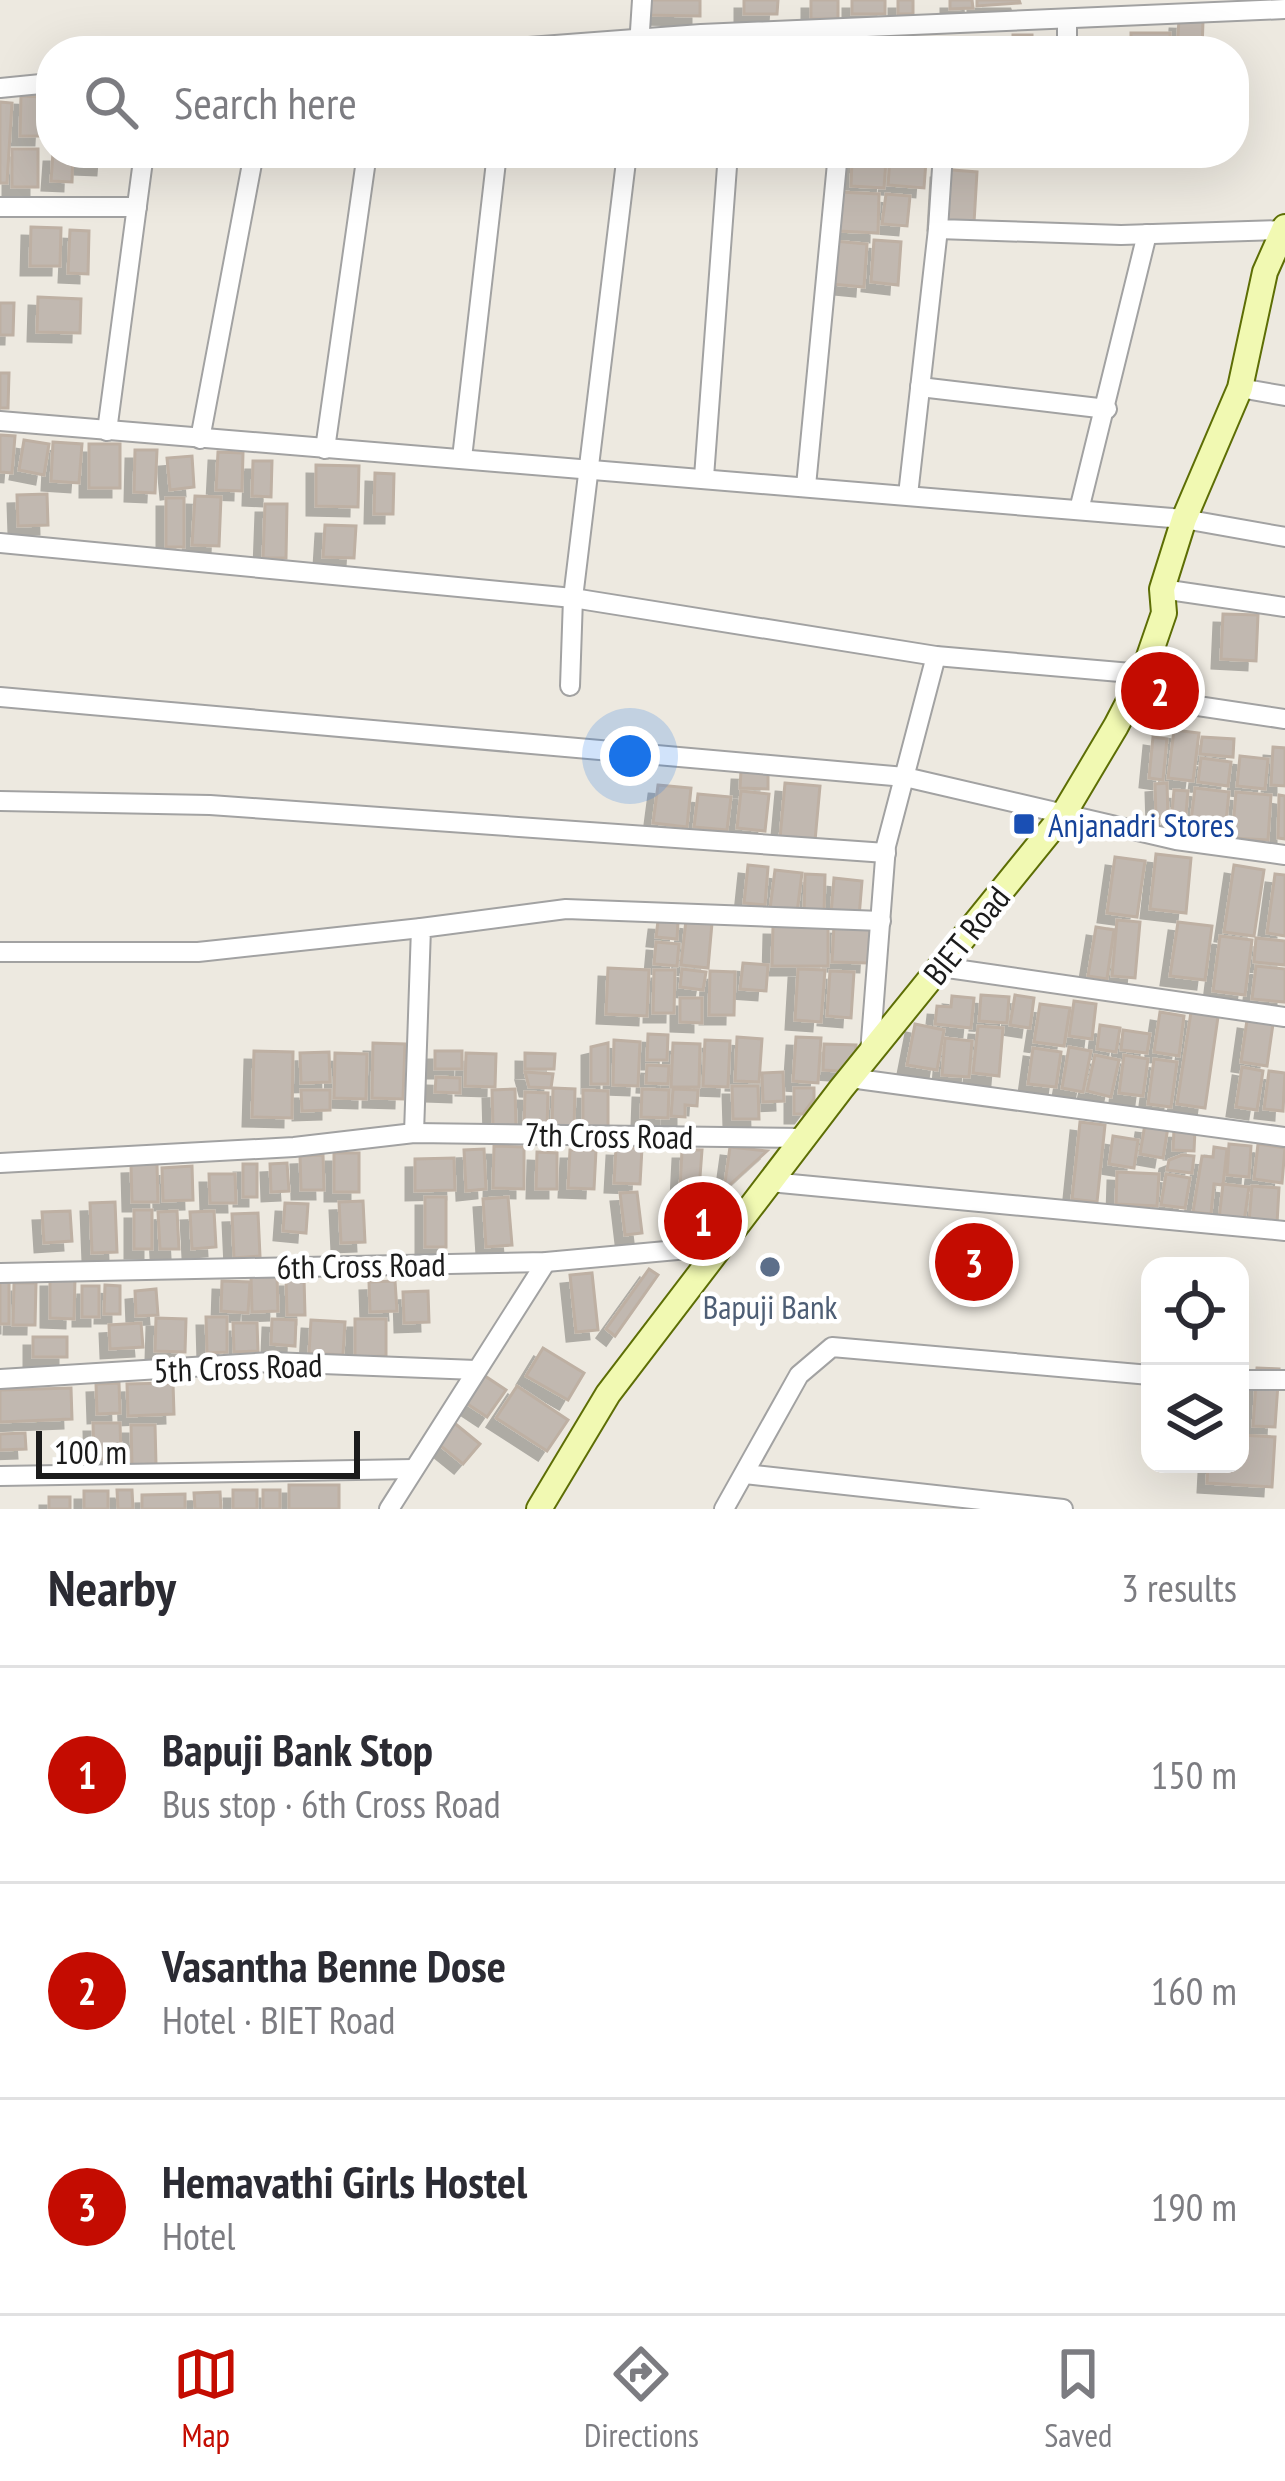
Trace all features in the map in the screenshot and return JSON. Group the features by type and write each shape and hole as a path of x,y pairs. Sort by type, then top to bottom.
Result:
{"street":[{"path":"640,36 642,0"},
{"path":"883,36 952,26 1285,9"},
{"path":"1067,22 1067,36"},
{"path":"952,26 952,36"},
{"path":"0,88 36,84"},
{"path":"107,431 142,168"},
{"path":"200,439 251,168"},
{"path":"325,449 366,168"},
{"path":"462,458 495,168"},
{"path":"570,686 573,598 625,168"},
{"path":"704,477 727,168"},
{"path":"806,486 837,168"},
{"path":"908,495 942,168"},
{"path":"0,207 137,207"},
{"path":"938,229 1147,234 1285,228"},
{"name":"BIET Road","path":"539,1509 608,1394 850,1078 1063,815 1137,684 1164,613 1162,589 1184,519 1240,388 1285,228"},
{"path":"1079,510 1147,234"},
{"path":"920,387 1107,410"},
{"path":"1240,388 1285,396"},
{"path":"0,421 590,466 1184,519 1285,536"},
{"path":"0,543 573,598 1137,684 1285,719"},
{"path":"1162,589 1285,607"},
{"path":"870,1053 886,854 936,656"},
{"path":"0,697 905,777 1176,840 1285,855"},
{"path":"0,801 210,805 886,854"},
{"path":"0,952 198,952 566,909 881,921"},
{"path":"414,1133 421,928"},
{"path":"941,967 1285,1017"},
{"path":"850,1078 1285,1137"},
{"name":"7th Cross Road","path":"0,1163 229,1152 414,1133 804,1138"},
{"path":"770,1181 1285,1231"},
{"name":"6th Cross Road","path":"0,1273 546,1262 721,1246"},
{"path":"388,1509 546,1262"},
{"path":"724,1509 799,1375 832,1347 1141,1374"},
{"name":"5th Cross Road","path":"0,1379 271,1362 476,1370"},
{"path":"1249,1379 1285,1380"},
{"path":"0,1476 414,1469"},
{"path":"745,1474 1063,1509"}],"building":[{"path":"645,0 700,0 700,16 645,15"},
{"path":"744,0 778,0 777,14 744,14"},
{"path":"811,0 838,0 838,19 811,19"},
{"path":"852,0 885,0 885,14 852,14"},
{"path":"898,0 913,0 913,14 898,14"},
{"path":"950,0 972,0 973,8 950,9"},
{"path":"977,0 1019,0 1020,3 977,6"},
{"path":"1179,20 1203,21 1202,36 1178,36"},
{"path":"1131,33 1170,33 1170,36"},
{"path":"21,96 36,97 36,136 20,136"},
{"path":"0,102 12,103 7,183 0,183"},
{"path":"12,149 36,149 38,187 12,187"},
{"path":"52,168 72,168 72,182 51,181"},
{"path":"852,168 885,168 884,188 851,186"},
{"path":"889,168 925,168 924,188 888,185"},
{"path":"940,169 977,172 974,223 937,221"},
{"path":"840,192 879,194 878,233 838,231"},
{"path":"886,194 910,196 907,226 882,224"},
{"path":"31,227 61,228 60,266 30,266"},
{"path":"70,230 89,231 88,274 68,273"},
{"path":"874,240 901,242 898,285 871,282"},
{"path":"834,241 867,244 864,287 831,284"},
{"path":"38,297 81,299 80,333 37,332"},
{"path":"0,303 14,303 13,335 0,335"},
{"path":"0,373 9,373 8,408 0,408"},
{"path":"0,435 15,436 12,473 0,472"},
{"path":"24,440 49,444 44,475 19,470"},
{"path":"53,442 82,444 79,483 51,481"},
{"path":"89,444 120,444 120,488 89,488"},
{"path":"135,450 157,450 155,493 134,492"},
{"path":"218,452 243,453 242,491 216,490"},
{"path":"192,456 194,487 170,490 167,458"},
{"path":"253,461 272,461 271,497 252,496"},
{"path":"316,465 359,466 358,507 316,506"},
{"path":"375,473 394,474 393,514 374,514"},
{"path":"47,494 48,525 18,526 17,495"},
{"path":"195,496 221,497 219,546 192,545"},
{"path":"166,498 184,498 184,547 166,547"},
{"path":"265,504 287,504 286,558 263,558"},
{"path":"325,525 356,526 354,558 323,557"},
{"path":"1223,614 1258,615 1256,661 1221,659"},
{"path":"1174,730 1199,733 1193,781 1168,778"},
{"path":"1153,737 1167,739 1163,780 1149,778"},
{"path":"1202,737 1234,739 1233,757 1200,754"},
{"path":"1273,747 1285,748 1285,786 1271,785"},
{"path":"1240,756 1268,759 1265,789 1237,786"},
{"path":"1201,758 1231,762 1228,786 1198,782"},
{"path":"741,771 768,772 768,789 740,788"},
{"path":"785,783 820,786 815,841 780,838"},
{"path":"1167,783 1168,818 1156,818 1155,784"},
{"path":"658,785 691,788 687,827 653,823"},
{"path":"1195,788 1229,792 1224,841 1189,837"},
{"path":"1174,790 1188,791 1184,836 1170,834"},
{"path":"741,791 769,794 765,831 737,828"},
{"path":"1236,792 1271,795 1268,840 1232,838"},
{"path":"698,794 731,797 727,830 694,827"},
{"path":"1279,795 1285,796 1285,839 1278,838"},
{"path":"1156,854 1191,858 1186,913 1150,909"},
{"path":"1115,857 1145,861 1137,917 1107,913"},
{"path":"748,865 768,867 765,905 744,903"},
{"path":"1234,865 1264,870 1254,936 1224,932"},
{"path":"775,870 802,873 797,913 770,909"},
{"path":"805,874 825,875 824,915 804,914"},
{"path":"1275,874 1285,875 1285,936 1267,933"},
{"path":"834,878 862,881 859,917 831,914"},
{"path":"686,920 712,923 708,968 681,965"},
{"path":"1117,920 1140,922 1135,978 1112,976"},
{"path":"658,921 678,922 677,939 656,937"},
{"path":"1178,922 1212,926 1205,980 1170,976"},
{"path":"834,925 870,926 868,963 832,962"},
{"path":"773,926 828,927 828,966 772,966"},
{"path":"1096,927 1114,930 1107,979 1088,976"},
{"path":"1220,936 1252,940 1245,995 1213,991"},
{"path":"1256,938 1285,941 1285,965 1254,962"},
{"path":"656,942 679,944 677,966 654,964"},
{"path":"743,963 768,965 766,991 740,989"},
{"path":"1256,966 1285,969 1285,1002 1252,999"},
{"path":"608,968 649,970 647,1016 606,1014"},
{"path":"682,969 706,972 703,990 680,987"},
{"path":"798,969 825,970 821,1022 795,1020"},
{"path":"654,970 675,970 674,1013 653,1013"},
{"path":"710,971 735,972 734,1015 709,1015"},
{"path":"830,971 854,972 851,1018 827,1016"},
{"path":"981,995 1009,997 1007,1023 979,1021"},
{"path":"1015,995 1034,998 1030,1028 1010,1025"},
{"path":"952,996 974,998 971,1028 935,1024 937,1006 951,1007"},
{"path":"680,998 702,998 702,1023 680,1022"},
{"path":"1074,1001 1096,1004 1092,1039 1069,1036"},
{"path":"1040,1004 1070,1008 1064,1046 1034,1042"},
{"path":"1160,1012 1184,1016 1179,1056 1154,1052"},
{"path":"1191,1012 1218,1017 1205,1108 1177,1104"},
{"path":"1247,1020 1273,1024 1267,1066 1241,1062"},
{"path":"915,1024 944,1030 937,1070 907,1065"},
{"path":"1100,1025 1120,1028 1116,1052 1097,1049"},
{"path":"978,1026 1003,1028 999,1076 973,1073"},
{"path":"1123,1030 1150,1034 1147,1053 1121,1050"},
{"path":"648,1034 668,1035 667,1060 647,1060"},
{"path":"737,1037 762,1039 759,1082 735,1081"},
{"path":"796,1037 821,1038 818,1083 793,1081"},
{"path":"945,1038 972,1041 969,1077 942,1075"},
{"path":"614,1040 640,1042 638,1086 613,1085"},
{"path":"705,1040 730,1041 728,1087 703,1086"},
{"path":"373,1043 405,1044 403,1099 372,1098"},
{"path":"608,1043 608,1084 591,1084 591,1047"},
{"path":"673,1043 700,1044 699,1087 671,1087"},
{"path":"824,1044 856,1045 854,1072 823,1070"},
{"path":"1069,1047 1091,1051 1083,1092 1062,1088"},
{"path":"1033,1048 1061,1052 1056,1087 1028,1084"},
{"path":"254,1051 293,1052 292,1118 252,1117"},
{"path":"435,1051 462,1051 462,1069 435,1069"},
{"path":"329,1052 330,1082 301,1083 300,1053"},
{"path":"335,1053 367,1054 366,1099 334,1098"},
{"path":"466,1053 496,1054 495,1087 465,1086"},
{"path":"525,1053 555,1054 554,1069 525,1069"},
{"path":"1095,1055 1119,1060 1111,1097 1087,1091"},
{"path":"1124,1055 1148,1059 1143,1096 1119,1093"},
{"path":"1154,1059 1177,1062 1171,1107 1148,1104"},
{"path":"647,1065 669,1066 668,1084 646,1083"},
{"path":"1242,1067 1263,1071 1257,1110 1236,1107"},
{"path":"1269,1071 1285,1073 1283,1111 1264,1109"},
{"path":"525,1072 553,1074 551,1088 529,1087"},
{"path":"783,1072 784,1101 763,1102 762,1073"},
{"path":"436,1077 460,1078 460,1093 435,1092"},
{"path":"732,1086 758,1086 759,1119 733,1119"},
{"path":"553,1088 575,1089 574,1128 552,1128"},
{"path":"794,1088 814,1088 814,1099 803,1114 794,1114"},
{"path":"515,1089 516,1126 493,1127 492,1090"},
{"path":"642,1089 669,1090 668,1118 641,1117"},
{"path":"673,1089 698,1090 697,1106 685,1105 685,1117 671,1116"},
{"path":"301,1090 330,1090 330,1110 302,1111"},
{"path":"583,1090 608,1091 608,1129 583,1129"},
{"path":"525,1092 548,1093 547,1129 524,1129"},
{"path":"1080,1122 1105,1125 1097,1202 1072,1199"},
{"path":"1145,1124 1168,1127 1163,1158 1140,1154"},
{"path":"1174,1129 1195,1130 1194,1151 1173,1150"},
{"path":"1113,1136 1138,1140 1134,1168 1109,1164"},
{"path":"1229,1144 1251,1146 1249,1177 1227,1175"},
{"path":"1258,1144 1285,1148 1282,1183 1254,1179"},
{"path":"494,1146 524,1147 524,1189 493,1188"},
{"path":"616,1147 642,1148 640,1184 614,1183"},
{"path":"730,1147 767,1151 724,1190"},
{"path":"1214,1147 1227,1149 1223,1185 1214,1184 1211,1214 1193,1212 1202,1156 1213,1157"},
{"path":"484,1149 486,1189 466,1191 464,1150"},
{"path":"570,1150 596,1150 594,1189 568,1188"},
{"path":"682,1150 702,1150 699,1190 680,1189"},
{"path":"537,1152 557,1153 557,1189 536,1189"},
{"path":"334,1153 359,1153 359,1192 334,1192"},
{"path":"323,1155 324,1190 301,1190 300,1156"},
{"path":"1194,1156 1192,1173 1167,1170 1169,1160"},
{"path":"454,1158 455,1190 415,1191 415,1159"},
{"path":"287,1163 289,1191 271,1192 270,1164"},
{"path":"157,1164 158,1202 132,1202 131,1165"},
{"path":"243,1164 257,1164 257,1197 243,1197"},
{"path":"192,1166 193,1200 163,1201 162,1168"},
{"path":"1117,1172 1159,1174 1157,1206 1116,1204"},
{"path":"209,1174 235,1174 236,1203 210,1203"},
{"path":"1166,1174 1190,1178 1185,1208 1161,1205"},
{"path":"1223,1184 1249,1187 1244,1222 1219,1219"},
{"path":"1252,1186 1279,1188 1277,1224 1249,1222"},
{"path":"637,1192 642,1233 625,1235 620,1193"},
{"path":"425,1197 446,1197 446,1247 425,1247"},
{"path":"508,1197 512,1245 486,1247 483,1199"},
{"path":"363,1201 365,1242 341,1243 339,1202"},
{"path":"115,1202 117,1252 92,1253 90,1203"},
{"path":"285,1203 308,1204 306,1233 283,1231"},
{"path":"134,1210 152,1210 152,1249 134,1249"},
{"path":"70,1211 72,1241 44,1243 42,1212"},
{"path":"177,1211 179,1249 160,1249 158,1212"},
{"path":"214,1211 216,1247 192,1249 190,1212"},
{"path":"258,1213 260,1256 234,1258 232,1214"},
{"path":"649,1269 658,1275 615,1336 606,1329"},
{"path":"592,1273 598,1330 576,1332 570,1275"},
{"path":"251,1276 277,1276 278,1311 252,1312"},
{"path":"50,1278 75,1278 74,1319 50,1318"},
{"path":"286,1278 304,1278 305,1315 287,1315"},
{"path":"0,1281 9,1281 9,1324 0,1324"},
{"path":"222,1281 250,1282 248,1313 221,1311"},
{"path":"395,1281 397,1311 370,1312 369,1282"},
{"path":"14,1283 36,1283 35,1325 13,1325"},
{"path":"105,1285 120,1286 120,1314 104,1314"},
{"path":"82,1286 99,1286 99,1317 82,1317"},
{"path":"156,1289 158,1315 136,1316 135,1291"},
{"path":"428,1291 429,1322 404,1323 403,1292"},
{"path":"206,1317 227,1317 227,1352 207,1353"},
{"path":"156,1318 186,1319 185,1352 155,1351"},
{"path":"272,1319 296,1320 295,1346 271,1344"},
{"path":"355,1319 386,1319 386,1356 355,1357"},
{"path":"311,1320 345,1322 343,1355 309,1353"},
{"path":"141,1323 143,1347 110,1349 109,1325"},
{"path":"233,1323 257,1323 258,1351 234,1352"},
{"path":"33,1337 67,1337 67,1357 33,1357"},
{"path":"543,1348 584,1373 568,1400 526,1376"},
{"path":"1257,1368 1279,1369 1275,1427 1253,1426"},
{"path":"476,1370 506,1390 487,1417 457,1397"},
{"path":"119,1383 120,1413 97,1414 96,1384"},
{"path":"173,1383 174,1414 128,1416 127,1384"},
{"path":"517,1386 568,1420 547,1451 496,1418"},
{"path":"71,1388 72,1419 0,1422 0,1390"},
{"path":"447,1417 480,1444 463,1464 431,1438"},
{"path":"93,1423 120,1423 121,1458 94,1459"},
{"path":"131,1425 155,1425 156,1464 132,1465"},
{"path":"25,1433 26,1449 0,1450 0,1434"},
{"path":"1249,1436 1275,1437 1272,1487 1207,1483 1208,1473 1249,1473"},
{"path":"289,1485 339,1485 339,1509 289,1509"},
{"path":"117,1490 132,1490 133,1509 118,1509"},
{"path":"233,1490 257,1490 257,1509 233,1509"},
{"path":"263,1490 280,1490 280,1509 263,1509"},
{"path":"84,1491 108,1491 108,1509 84,1509"},
{"path":"220,1492 221,1509 195,1509 194,1493"},
{"path":"185,1494 185,1509 142,1509 142,1495"},
{"path":"49,1497 70,1497 70,1509 49,1509"}],"place":[{"name":"Vasantha Benne Dose","path":"1160,691"},
{"name":"Anjanadri Stores","path":"1024,824"},
{"name":"Bapuji Bank Stop","path":"703,1221"},
{"name":"Hemavathi Girls Hostel","path":"974,1262"},
{"name":"Bapuji Bank","path":"770,1267"}]}
